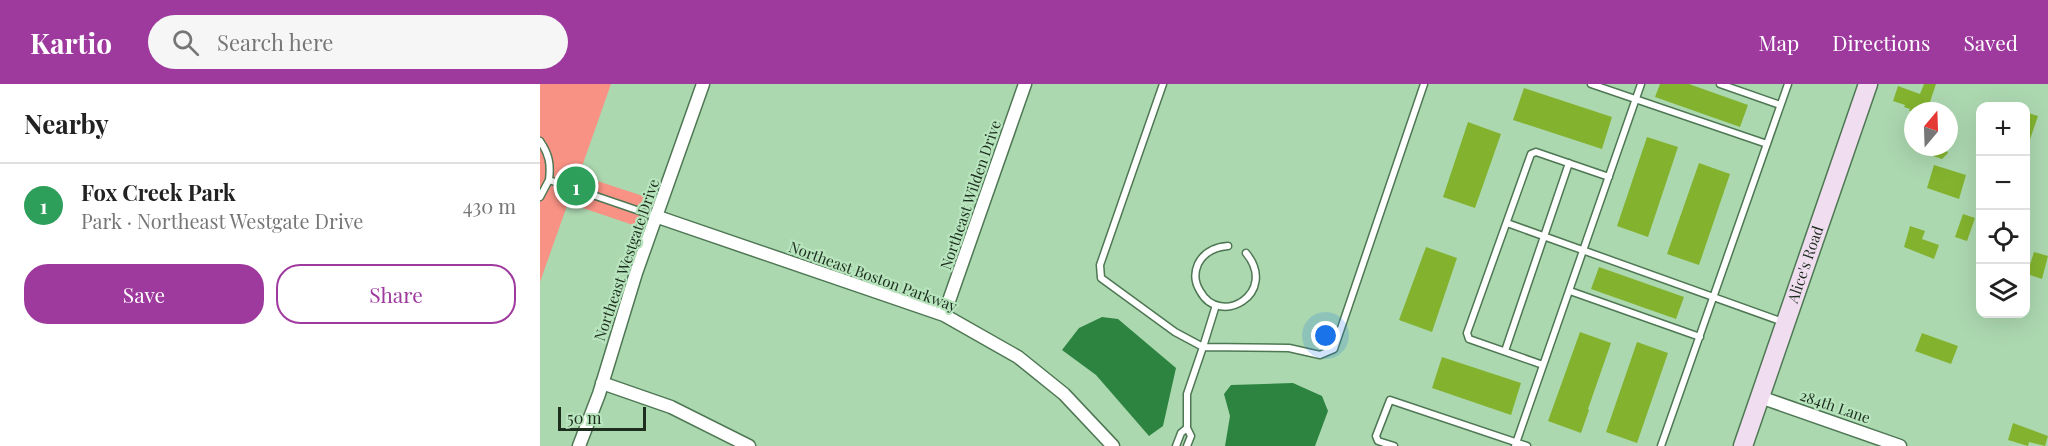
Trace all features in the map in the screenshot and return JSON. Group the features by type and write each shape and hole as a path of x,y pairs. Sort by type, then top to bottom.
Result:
{"main road":[{"name":"Alice's Road","path":"1743,446 1868,84"}],"street":[{"name":"Northeast Westgate Drive","path":"579,446 602,383 636,273 658,217 703,84"},
{"name":"Northeast Wilden Drive","path":"944,315 1025,84"},
{"name":"Northeast Boston Parkway","path":"658,217 944,315 1018,357 1064,394 1113,446"},
{"path":"602,383 671,407 749,446"},
{"name":"284th Lane","path":"1760,397 1900,446"}],"lane":[{"path":"1163,84 1100,265 1101,278 1175,332 1203,347 1289,348 1320,355 1334,349 1424,84"},
{"path":"1591,84 1767,144"},
{"path":"1516,444 1641,84"},
{"path":"1720,84 1780,105"},
{"path":"1661,446 1788,84"},
{"path":"540,141 548,153 551,168 549,180 540,197"},
{"path":"1543,365 1469,339 1467,336 1531,154 1536,152 1609,177"},
{"path":"1505,351 1569,164"},
{"path":"549,180 658,217"},
{"path":"1507,223 1786,322"},
{"path":"1228,246 1209,251 1197,266 1197,285 1207,300 1216,305 1226,307 1237,305 1246,300 1253,291 1257,271 1253,261 1246,253"},
{"path":"1570,291 1700,337"},
{"path":"1187,446 1191,436 1187,428 1187,394 1216,305"},
{"path":"1394,446 1378,441 1376,436 1390,400 1527,446"},
{"path":"1176,446 1180,433 1187,428"}],"shaded area":[{"path":"540,84 611,84 579,175 646,197 636,226 568,203 540,282"},
{"path":"1102,317 1118,319 1176,368 1163,426 1149,436 1096,375 1062,350 1079,328"},
{"path":"1293,383 1322,396 1328,411 1315,446 1225,446 1230,416 1224,394 1231,385"}],"building":[{"path":"1660,84 1689,84 1748,105 1740,127 1655,97"},
{"path":"1924,84 1936,84 1930,102 1904,102 1904,105 1893,101 1898,86 1920,94"},
{"path":"1524,88 1612,117 1602,149 1513,120"},
{"path":"2030,114 2038,116 2030,139"},
{"path":"1468,122 1501,134 1475,208 1443,197"},
{"path":"1647,137 1678,147 1648,237 1617,226"},
{"path":"1699,163 1730,174 1699,265 1667,254"},
{"path":"1934,165 1966,175 1959,199 1927,188"},
{"path":"1963,214 1975,218 1967,241 1955,237"},
{"path":"1910,226 1925,231 1922,239 1939,245 1934,259 1904,247"},
{"path":"1426,247 1457,258 1432,332 1399,320"},
{"path":"2034,252 2048,256 2042,279 2030,275"},
{"path":"1599,267 1684,297 1676,319 1591,289"},
{"path":"1580,332 1611,343 1581,433 1548,421"},
{"path":"1922,333 1958,346 1951,364 1915,351"},
{"path":"1637,342 1668,353 1637,443 1606,432"},
{"path":"1442,357 1521,383 1511,415 1432,388"},
{"path":"2013,423 2048,436 2045,446 2029,442 2028,446 2008,440"}],"place":[{"name":"Fox Creek Park","path":"576,186"}]}
